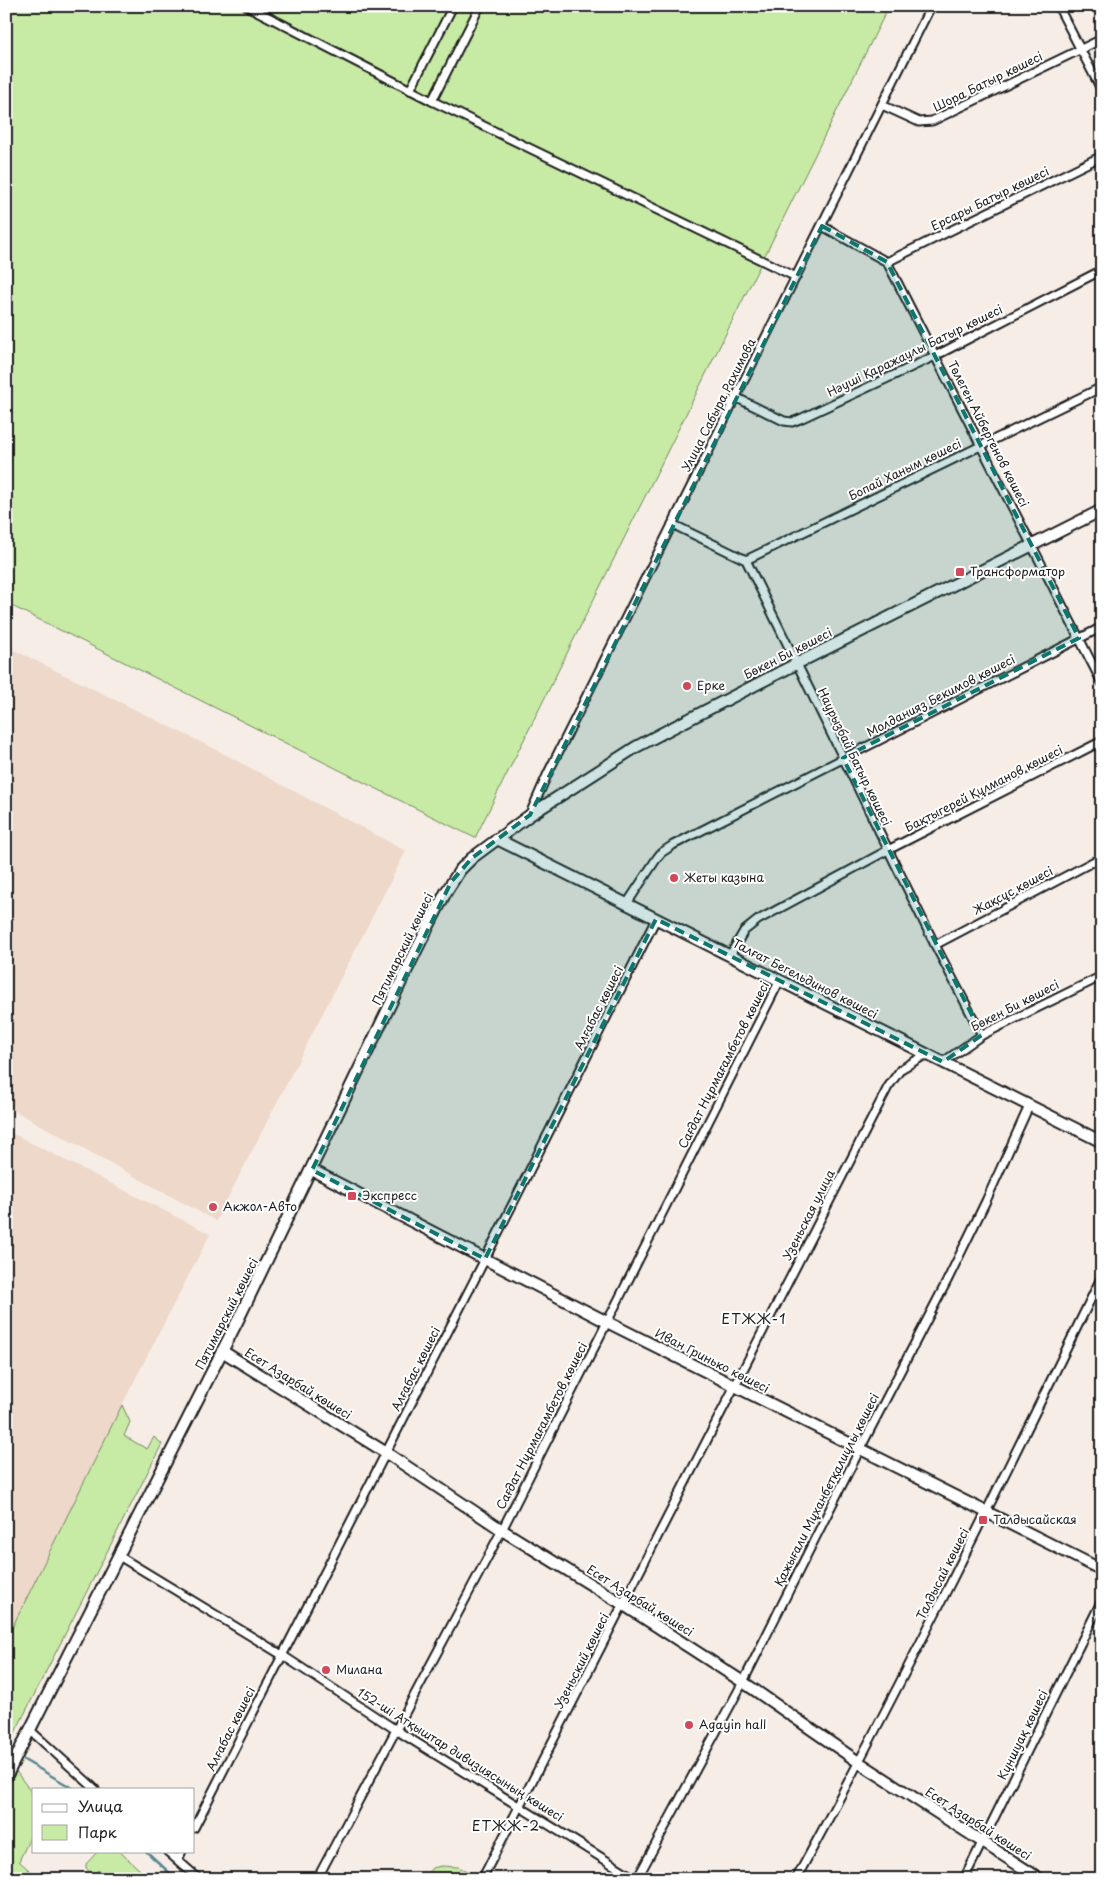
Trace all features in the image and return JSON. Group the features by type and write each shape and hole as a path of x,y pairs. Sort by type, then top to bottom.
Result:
{"street":[{"path":"246,6 432,101 796,277"},
{"path":"410,90 453,6"},
{"path":"432,101 480,6"},
{"name":"Улица Сабыра Рахимова","path":"530,815 548,773 931,6"},
{"path":"1058,6 1102,91"},
{"name":"Шора Батыр көшесі","path":"882,105 919,122 932,122 1102,39"},
{"name":"Ерсары Батыр көшесі","path":"887,262 1102,156"},
{"path":"822,226 887,262"},
{"name":"Төлеген Айбергенов көшесі","path":"887,262 1102,683"},
{"name":"Нәуші Қаражаулы Батыр көшесі","path":"736,397 777,418 792,422 935,356 1102,270"},
{"name":"Бопай Ханым көшесі","path":"746,560 1102,387"},
{"name":"Бөкен Би көшесі","path":"497,839 530,815 636,748 796,664 1102,510"},
{"path":"672,524 746,560"},
{"name":"Наурызбай Батыр көшесі","path":"746,560 935,945 982,1036"},
{"name":"Молданияз Бекимов көшесі","path":"626,905 661,853 843,758 1102,627"},
{"name":"Бақтыгерей Құлманов көшесі","path":"730,955 744,931 754,922 888,850 1102,741"},
{"name":"Талғат Бегельдинов көшесі","path":"497,839 1102,1142"},
{"name":"Пятимарский көшесі","path":"6,1777 31,1731 175,1441 222,1352 312,1170 440,902 456,875 468,861 497,839"},
{"name":"Жақсұс көшесі","path":"935,945 1102,857"},
{"name":"Алғабас көшесі","path":"195,1826 485,1259 656,919"},
{"name":"Бөкен Би көшесі","path":"943,1062 982,1036 1102,976"},
{"name":"Сағдат Нұрмағамбетов көшесі","path":"317,1879 502,1530 780,980"},
{"name":"Узеньская улица","path":"727,1400 893,1079 901,1069 927,1054"},
{"name":"Қажығали Мұханбетқалиұлы көшесі","path":"636,1879 743,1682 947,1281 1029,1106"},
{"name":"Иван Гринько көшесі","path":"312,1170 607,1322 1102,1570"},
{"name":"Талдысай көшесі","path":"796,1879 860,1763 987,1512 1102,1276"},
{"name":"Есет Азарбай көшесі","path":"222,1352 385,1452 502,1530 624,1605 743,1682 860,1763 1040,1879"},
{"name":"Узеньский көшесі","path":"482,1879 624,1605 727,1400"},
{"name":"152-ші Атқыштар дивизиясының көшесі","path":"119,1556 282,1655 396,1730 636,1879"},
{"name":"Күншуақ көшесі","path":"964,1879 1102,1600"},
{"path":"31,1731 94,1788"},
{"path":"169,1852 199,1879"},
{"path":"178,1860 182,1852"}],"highlighted area":[{"path":"822,226 887,262 1079,638 843,758 982,1035 943,1062 656,919 485,1259 312,1170 451,882 472,858 530,815"}],"shaded area":[{"path":"6,646 211,747 406,851 216,1221 6,1106"},
{"path":"6,1130 210,1234 122,1405 6,1640"}],"green space":[{"path":"6,6 889,6 475,838 6,603"},
{"path":"122,1405 130,1422 124,1436 147,1449 154,1437 162,1444 6,1750 6,1640"},
{"path":"15,1770 32,1793 32,1833 19,1861 39,1879 6,1879 6,1789"},
{"path":"97,1852 120,1852 150,1879 108,1879 98,1870 93,1875 86,1868 86,1864"},
{"path":"442,1866 458,1867 476,1875 474,1879 422,1879 432,1868"}],"waterway":[{"path":"24,1760 72,1788"},
{"path":"147,1852 176,1879"}],"place":[{"name":"Трансформатор","path":"960,572"},
{"name":"Ерке","path":"687,686"},
{"name":"Жеты казына","path":"674,878"},
{"name":"Экспресс","path":"352,1196"},
{"name":"Акжол-Авто","path":"213,1207"},
{"name":"Талдысайская","path":"983,1520"},
{"name":"Милана","path":"326,1670"},
{"name":"Agayin hall","path":"689,1725"}],"district":[{"name":"ЕТЖЖ-1","path":"754,1319"},
{"name":"ЕТЖЖ-2","path":"506,1826"}]}
